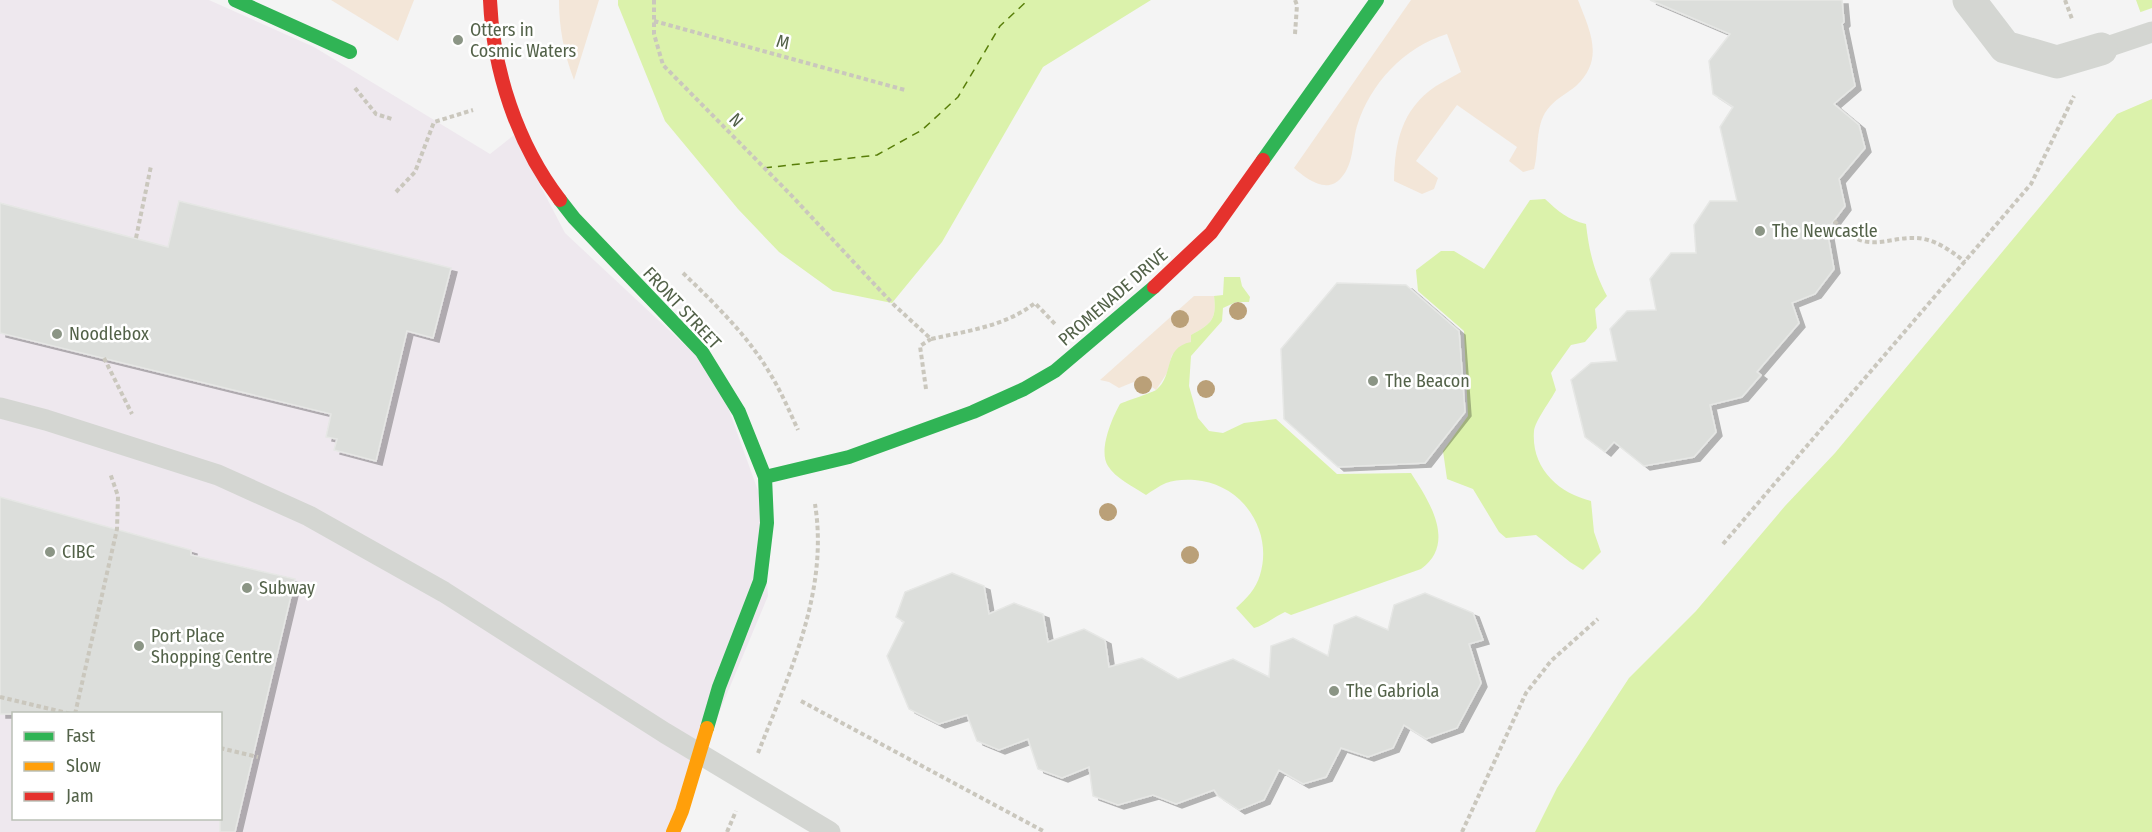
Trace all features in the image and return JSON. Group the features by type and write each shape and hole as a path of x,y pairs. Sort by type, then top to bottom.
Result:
{"street":[{"path":"235,0 350,52"},
{"name":"FRONT STREET","path":"490,0 491,22 504,88 516,122 546,182 573,218 702,352 739,412 765,477 767,523 760,581 719,687 682,811 673,832"},
{"name":"PROMENADE DRIVE","path":"765,477 849,457 973,412 1024,389 1055,371 1140,301 1211,233 1377,0"},
{"path":"1969,0 2005,47 2057,62 2115,45"}],"lane":[{"path":"2115,45 2152,32"},
{"path":"0,408 46,420 218,475 309,516 444,592 699,754 830,832"}],"path":[{"path":"654,0 654,21"},
{"path":"1294,34 1297,5 1295,0"},
{"name":"N","path":"654,21 654,34 663,65 791,195 892,303 931,339"},
{"name":"M","path":"654,21 905,90"},
{"path":"350,52 352,80 357,92 376,114 392,119"},
{"path":"396,192 415,172 434,122 474,110"},
{"path":"1723,544 2031,184 2053,140"},
{"path":"136,238 151,166"},
{"path":"1834,221 1854,238 1862,241 1871,243 1910,238 1924,239 1941,244 1965,262"},
{"path":"926,393 920,346 931,339 1021,315 1035,303 1054,324"},
{"path":"104,358 134,419"},
{"path":"73,712 118,523 118,496 110,472"},
{"path":"1462,832 1526,693 1551,661 1598,619"},
{"path":"0,697 64,712"},
{"path":"801,701 1045,832"},
{"path":"222,748 258,757"}],"shaded area":[{"path":"0,0 209,0 314,47 490,154 514,135 565,233 716,374 761,499 768,596 669,832 0,832"},
{"path":"331,0 414,0 398,41"},
{"path":"559,0 599,0 574,80 563,41"},
{"path":"618,0 1151,0 1043,67 942,242 892,303 833,291 779,252 738,209 665,121 618,5"},
{"path":"1411,0 1578,0 1590,34 1593,55 1585,76 1576,86 1553,103 1543,116 1534,169 1523,172 1509,161 1517,147 1457,105 1416,161 1438,178 1434,189 1422,194 1394,181 1398,140 1408,116 1424,95 1461,72 1447,34 1431,40 1403,58 1380,82 1363,111 1357,126 1350,160 1341,178 1335,183 1323,185 1310,180 1294,168"},
{"path":"2136,0 2152,0 2152,44"},
{"path":"2152,99 2152,832 1535,832 1557,788 1629,678 1696,611 1785,506 1835,453 2117,114"},
{"path":"1545,199 1564,214 1586,224 1593,261 1607,296 1595,309 1597,328 1585,342 1571,345 1551,373 1556,390 1540,416 1534,431 1537,456 1549,477 1568,492 1591,501 1594,532 1601,552 1583,570 1536,535 1506,538 1499,532 1473,489 1447,479 1443,451 1468,416 1464,331 1418,291 1416,270 1441,251 1454,251 1484,269 1530,200"},
{"path":"1224,277 1240,277 1242,286 1250,297 1249,302 1236,302 1223,308 1222,321 1191,356 1189,386 1198,418 1209,431 1223,433 1244,423 1276,419 1337,474 1411,473 1432,509 1438,535 1437,547 1432,559 1421,569 1291,615 1285,612 1254,628 1236,608 1256,585 1263,559 1259,529 1243,503 1217,485 1193,480 1166,483 1146,495 1120,478 1105,460 1105,443 1113,417 1120,404 1154,391 1162,384 1176,350 1191,342 1191,335 1211,320 1214,311 1214,296 1223,295"},
{"path":"1194,296 1214,296 1213,316 1208,324 1191,335 1191,342 1172,355 1167,373 1156,390 1141,379 1119,388 1100,380"}],"pier":[{"path":"2152,8 2152,47 2149,45 2138,13"}],"building":[{"name":"The Newcastle","path":"1650,0 1842,0 1844,22 1842,24 1855,86 1834,104 1859,125 1865,148 1839,179 1845,206 1827,230 1834,269 1815,294 1792,303 1799,323 1757,372 1761,375 1742,397 1710,405 1716,432 1694,457 1644,466 1614,442 1605,452 1585,437 1571,380 1591,363 1617,361 1610,329 1627,311 1656,310 1650,279 1671,253 1696,253 1694,225 1710,201 1737,201 1720,127 1733,107 1713,94 1709,61 1730,34"},
{"path":"179,201 451,268 433,338 407,331 376,461 334,450 337,439 326,437 331,414 0,333 0,203 168,247"},
{"name":"The Beacon","path":"1337,283 1406,285 1459,331 1465,412 1425,463 1338,467 1284,419 1281,349"},
{"name":"Port Place Shopping Centre","path":"0,497 191,550 191,555 295,579 235,832 220,832 222,712 12,712 12,714 0,714"},
{"name":"The Gabriola","path":"952,573 984,586 989,614 1014,603 1043,614 1048,642 1084,629 1105,640 1109,667 1142,658 1178,679 1233,659 1269,677 1271,646 1293,638 1328,656 1334,625 1356,616 1388,630 1394,605 1425,593 1473,613 1483,640 1469,644 1481,683 1457,728 1426,739 1404,725 1393,748 1368,757 1341,748 1326,777 1303,784 1279,770 1264,800 1239,810 1218,796 1214,790 1176,804 1153,795 1118,805 1093,796 1089,767 1062,778 1038,769 1028,739 999,750 977,741 967,715 939,724 909,709 887,656 904,622 896,617 905,592"}],"ferry route":[{"path":"764,168 877,155 922,130 958,97 1000,26 1028,0"}],"traffic: fast":[{"path":"235,0 350,52"},
{"path":"1263,160 1377,0"},
{"path":"560,200 574,218 702,352 739,412 765,477 767,523 760,581 719,687 707,728"},
{"path":"765,477 849,457 973,412 1024,389 1055,371 1154,287"}],"traffic: slow":[{"path":"673,832 682,811 707,728"}],"traffic: jam":[{"path":"490,0 496,53 510,105 531,155 560,200"},
{"path":"1154,287 1211,233 1263,160"}],"place":[{"name":"Otters in Cosmic Waters","path":"458,40"},
{"name":"The Newcastle","path":"1760,231"},
{"name":"Noodlebox","path":"57,334"},
{"name":"The Beacon","path":"1373,381"},
{"name":"CIBC","path":"50,552"},
{"name":"Subway","path":"247,588"},
{"name":"Port Place Shopping Centre","path":"139,646"},
{"name":"The Gabriola","path":"1334,691"}]}
